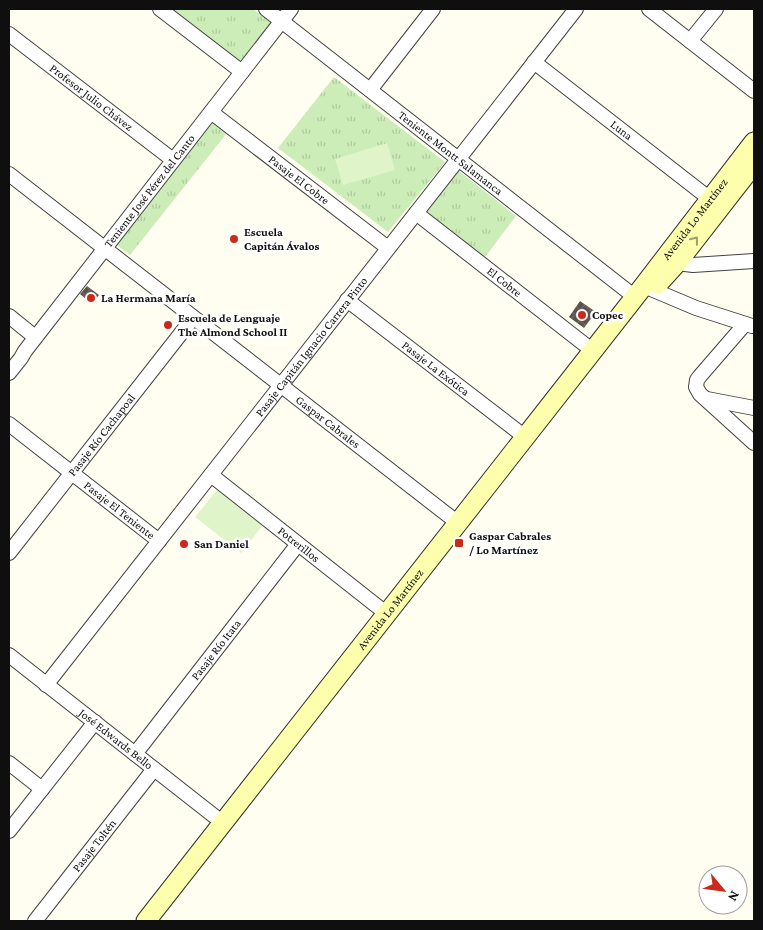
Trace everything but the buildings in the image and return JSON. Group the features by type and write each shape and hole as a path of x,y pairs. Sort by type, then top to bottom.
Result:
{"main road":[{"name":"Avenida Lo Martínez","path":"146,921 593,351 643,293 710,199 754,142"},
{"name":"Avenida Lo Martínez","path":"643,293 669,273 754,164"}],"street":[{"path":"160,9 242,72"},
{"name":"Teniente Montt Salamanca","path":"266,9 458,159 643,293 750,325"},
{"name":"Teniente José Pérez del Canto","path":"9,373 291,9"},
{"path":"370,90 433,9"},
{"name":"Pasaje Capitán Ignacio Carrera Pinto","path":"46,685 576,9"},
{"path":"649,9 754,91"},
{"path":"690,41 716,9"},
{"name":"Profesor Julio Chávez","path":"9,34 173,160"},
{"name":"Luna","path":"534,62 710,199"},
{"name":"Pasaje El Cobre","path":"211,112 388,248"},
{"name":"Gaspar Cabrales","path":"9,174 458,523"},
{"name":"El Cobre","path":"416,213 593,351"},
{"path":"677,263 693,265 754,261"},
{"name":"Pasaje La Exótica","path":"348,300 525,437"},
{"path":"9,316 36,337"},
{"name":"Pasaje Río Cachapoal","path":"9,553 193,318"},
{"path":"750,325 697,380 696,387 700,394 754,443"},
{"path":"706,399 754,408"},
{"name":"Pasaje El Teniente","path":"9,424 159,541"},
{"name":"Potrerillos","path":"210,475 387,614"},
{"name":"Pasaje Río Itata","path":"135,754 298,544"},
{"name":"José Edwards Bello","path":"9,655 223,823"},
{"path":"9,831 95,722"},
{"path":"9,763 42,789"},
{"name":"Pasaje Toltén","path":"35,921 154,769"}],"green space":[{"path":"167,9 253,9 272,23 239,65"},
{"path":"334,77 445,162 388,232 278,148"},
{"path":"215,121 227,133 130,255 115,244 212,122"},
{"path":"387,143 395,170 343,185 335,159"},
{"path":"459,171 516,216 485,257 427,212"},
{"path":"217,490 262,526 241,553 195,517"}],"place":[{"name":"Escuela Capitán Ávalos","path":"234,239"},
{"name":"La Hermana María","path":"91,298"},
{"name":"Copec","path":"582,315"},
{"name":"Escuela de Lenguaje The Almond School II","path":"168,325"},
{"name":"Gaspar Cabrales / Lo Martínez","path":"459,543"},
{"name":"San Daniel","path":"184,544"}]}
